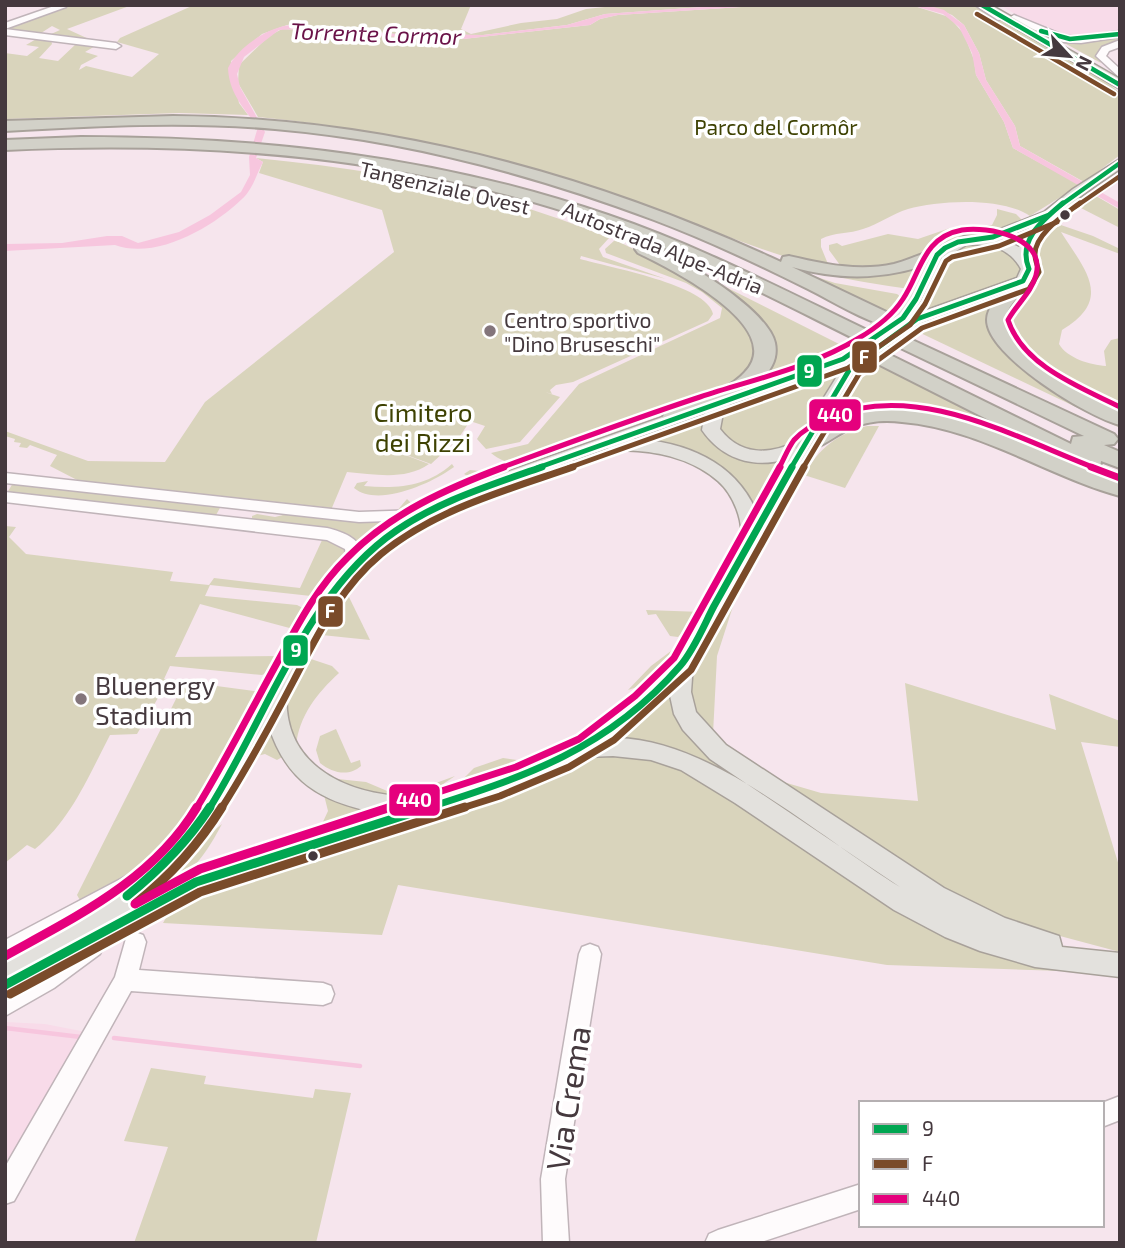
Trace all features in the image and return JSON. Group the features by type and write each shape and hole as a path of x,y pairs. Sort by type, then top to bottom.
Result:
{"highway":[{"name":"Tangenziale Ovest","path":"5,153 75,137 219,121 391,172 518,201 615,234 1120,430"},
{"path":"7,129 75,137"},
{"path":"5,145 75,137"},
{"name":"Tangenziale Ovest","path":"75,137 207,151 398,141 508,169 619,202 690,228 1120,477"},
{"name":"Autostrada Alpe-Adria","path":"310,146 511,189 591,214 680,249 1120,446"},
{"path":"690,228 802,265 845,273 881,273 937,255"},
{"path":"615,234 692,276 720,296 750,319 765,343 762,363 748,383 687,408 672,418"},
{"path":"1023,281 1003,303 997,316 997,328 1006,345 1025,362 1120,419"},
{"name":"Autostrada Alpe-Adria","path":"881,338 1120,461"},
{"path":"804,445 834,427 856,419 902,415 923,417 953,425 1120,489"}],"main road":[{"path":"980,5 1120,76"},
{"path":"993,5 1007,18 1120,85"},
{"path":"983,241 1049,215 1119,164"},
{"path":"1024,258 1030,238 1049,215"},
{"path":"5,968 115,905 167,863 205,817 311,622 354,565 385,538 420,515 472,491 672,418 829,366 853,353 906,314 937,255 958,242 983,241 1004,246 1024,258 1029,269 1023,281 916,318 858,361 845,375 682,664 642,704 584,748 520,777 203,879 5,985"},
{"path":"724,400 714,412 711,430 718,440 733,450 753,457 771,458 784,456 804,445"},
{"path":"599,445 657,446 693,457 714,468 730,481 742,499 751,524 750,544"},
{"path":"682,664 678,686 681,701 697,733 791,814 903,902 961,931 1010,948 1051,959 1120,964"},
{"path":"276,689 277,721 284,744 301,768 314,779 333,791 360,802 428,808"},
{"path":"584,748 638,746 672,755 791,814"}],"street":[{"path":"5,26 61,7"},
{"path":"1007,18 1069,40 1120,34"},
{"path":"5,32 116,46"},
{"path":"1120,43 1105,49 1101,56 1120,76"},
{"path":"7,480 359,517 420,515"},
{"path":"5,497 342,538 355,550 354,565"},
{"path":"218,521 228,503"},
{"path":"241,524 249,510 272,513 281,509"},
{"path":"5,951 167,863"},
{"path":"5,1005 47,981 146,909"},
{"path":"5,1192 125,979 132,963 135,942"},
{"name":"Via Crema","path":"556,1243 553,1179 590,954"},
{"path":"125,979 323,994"},
{"path":"718,1243 859,1197"}],"shaded area":[{"path":"1000,5 1120,5 1120,33 1071,38 1030,23"},
{"path":"5,1022 45,1024 86,1032 5,1179"}],"green space":[{"path":"63,5 132,5 67,29 91,40 49,35 60,30 52,26 38,35 5,31 5,28 65,7"},
{"path":"194,5 471,5 461,29 471,34 521,23 557,19 586,9 624,5 732,5 605,14 567,25 483,35 396,34 287,25 262,34 231,61 239,103 248,115 179,113 5,119 5,53 27,56 39,47 26,45 38,38 51,40 52,44 39,58 58,61 77,43 97,45 85,52 98,56 81,65 79,70 86,66 132,77 159,54 117,42 120,38"},
{"name":"Parco del Cormôr","path":"770,5 911,5 949,17 964,34 974,60 976,75 1004,122 1013,148 1080,185 1030,216 1018,210 988,203 953,202 908,209 863,229 821,239 821,247 828,264 802,262 613,194 504,162 383,134 258,117 238,83 239,65 269,36 282,29 463,39 590,25 600,19 618,15"},
{"path":"927,5 976,6 1102,78 1120,93 1120,155 1084,182 1020,146 1015,126 986,80 979,53 964,25 952,15"},
{"path":"1120,36 1120,42 1100,49 1098,57 1101,63 1057,39"},
{"name":"Centro sportivo \"Dino Bruseschi\"","path":"256,158 435,184 566,221 609,238 599,249 603,257 666,279 581,256 580,259 676,286 694,294 707,304 713,314 708,321 573,382 556,385 550,390 552,394 545,392 560,397 520,442 486,449 477,439 485,426 470,421 458,439 431,464 371,442 429,464 400,475 347,472 331,510 79,481 50,466 57,455 30,445 27,448 19,447 21,443 5,436 5,431 88,461 165,462 205,402 394,252 382,210 259,173 263,162"},
{"path":"1091,193 1120,210 1120,228 1075,205"},
{"path":"997,209 1016,214 1022,220 984,235 953,239 893,267 840,265 829,250 829,245 837,243 842,246 888,234 918,239 950,228 992,225"},
{"path":"1052,222 1093,236 1120,249 1120,254 1061,232 1086,272 1091,295 1087,307 1078,318 1062,330 1059,344 1079,360 1106,366 1104,351 1111,340 1120,338 1120,415 1028,358 1007,332 1006,316 1038,278 1039,269 1032,252 1037,239"},
{"path":"615,240 683,273 748,323 759,360 731,388 622,429 520,463 501,459 491,453 528,444 579,384 720,318 722,308 702,292 686,283 606,253 605,249"},
{"path":"966,245 998,248 1011,256 1022,268 1017,277 1006,282 911,317 925,299 950,253"},
{"path":"926,263 913,290 815,271 871,277 899,273"},
{"path":"682,265 848,349 838,356 754,386 762,377 767,335"},
{"path":"805,273 835,283 897,294 906,301 901,311 891,319"},
{"path":"1003,292 993,303 994,333 1120,423 1120,428 910,328 919,322"},
{"path":"852,359 840,373 796,442 780,449 763,450 747,447 723,433 719,423 722,412 736,401"},
{"path":"868,359 1120,482 922,414 826,425 855,373"},
{"path":"706,412 703,427 720,447 730,454 751,461 789,461 758,520 721,469 621,440"},
{"path":"867,426 879,426 845,488 804,475 830,443"},
{"path":"452,464 454,467 439,477 402,492 375,495 354,488 357,483 368,481 364,486 411,485 432,478"},
{"path":"470,470 480,471 481,478 429,502 396,512 407,499 411,503 419,501 463,481 470,477 464,474"},
{"path":"13,483 221,506 216,515 7,493"},
{"path":"257,514 275,517 287,514 382,523 382,534 362,551 352,537 342,532 252,520 252,516"},
{"name":"Bluenergy Stadium","path":"5,526 16,527 9,537 26,554 173,572 170,581 209,585 214,578 300,588 323,538 341,542 350,558 321,592 311,596 210,585 205,596 297,605 303,608 305,615 297,630 200,604 175,657 282,656 274,669 262,675 170,666 164,679 261,692 221,774 183,831 159,857 81,902 77,895 178,695 162,691 137,734 110,735 78,796 59,825 35,849 27,845 5,863"},
{"path":"348,595 370,640 312,634 338,599"},
{"path":"735,600 717,656 713,734 694,707 693,679 711,637"},
{"path":"646,610 702,612 678,637 670,636 656,614 648,615"},
{"path":"691,636 656,676 628,690 651,666"},
{"path":"302,656 332,666 339,673 310,706 301,725 296,746 289,745 286,688"},
{"path":"905,683 1056,730 1049,694 1120,721 1120,747 1081,742 1120,869 1120,952 1045,932 977,908 780,781 821,793 918,801"},
{"path":"671,686 672,697 782,802 775,811 687,754 648,742 610,738"},
{"path":"270,713 284,756 277,760 265,754 249,758"},
{"path":"336,729 351,763 360,760 361,766 351,772 340,772 320,763 316,750 320,736"},
{"path":"636,753 691,773 867,891 1091,972 887,965 398,885 382,935 163,923 171,909 185,901 517,791 599,754"},
{"path":"503,758 524,761 456,786 474,768"},
{"path":"455,776 437,788 406,799 378,797 328,778 366,782 392,793 406,794"},
{"path":"324,795 395,813 315,839 328,811"},
{"path":"222,824 191,869 159,890 144,896 195,846"},
{"path":"151,1068 206,1076 204,1084 313,1098 315,1089 351,1093 316,1243 134,1243 168,1147 124,1141"}],"water":[{"name":"Torrente Cormor","path":"729,5 770,5 618,15 600,19 590,25 463,39 279,30 244,57 237,74 240,87 265,132 256,158 263,162 249,191 230,210 199,230 165,245 131,249 115,245 5,251 5,244 62,243 107,236 122,236 138,243 179,232 210,215 241,192 250,175 249,157 258,127 234,92 228,68 247,45 274,29 292,25 396,34 483,35 567,25 605,14"},
{"path":"911,5 927,5 944,10 964,25 979,53 986,80 1015,126 1020,146 1120,203 1120,209 1013,148 1004,122 976,75 972,53 959,27 943,14"}],"waterway":[{"path":"5,1028 81,1037"},
{"path":"114,1038 360,1066"}],"transit line":[{"name":"9","path":"982,5 1120,85"},
{"name":"F","path":"977,14 1114,94"},
{"name":"9","path":"1041,31 1070,39 1120,34"},
{"name":"9","path":"5,985 196,882 496,786 564,758 609,731 642,704 682,664 804,445 851,367 917,319 1023,281 1029,269 1025,248 1030,236 1052,212 1120,163"},
{"name":"F","path":"10,994 200,892 500,796 569,767 614,740 691,670 813,450 859,374 922,328 1029,289 1039,272 1035,250 1048,230 1059,219 1120,176"},
{"name":"9","path":"127,896 154,874 200,823 237,764 323,603 353,566 388,536 454,498 843,359 903,318 916,299 937,255 945,248 958,242 993,237 1049,215"},
{"name":"F","path":"136,903 163,881 209,828 247,769 332,608 361,572 382,553 419,528 458,508 848,368 910,325 925,304 946,261 965,252 999,246 1057,222"},
{"name":"440","path":"5,956 105,899 143,871 169,847 199,804 308,608 336,569 369,537 419,504 473,479 658,411 795,368 849,344 869,332 895,310 908,291 926,253 935,242 946,235 974,229 990,230 1004,233 1028,247 1035,258 1036,275 1008,320 1012,334 1037,360 1120,407"},
{"name":"440","path":"135,904 200,869 516,767 579,739 603,723 674,658 795,439 821,421 848,410 875,405 903,405 931,410 959,417 1120,478"}],"place":[{"name":"Centro sportivo \"Dino Bruseschi\"","path":"490,331"},
{"name":"Bluenergy Stadium","path":"81,699"}],"park label":[{"name":"Cimitero dei Rizzi","path":"423,426"}]}
